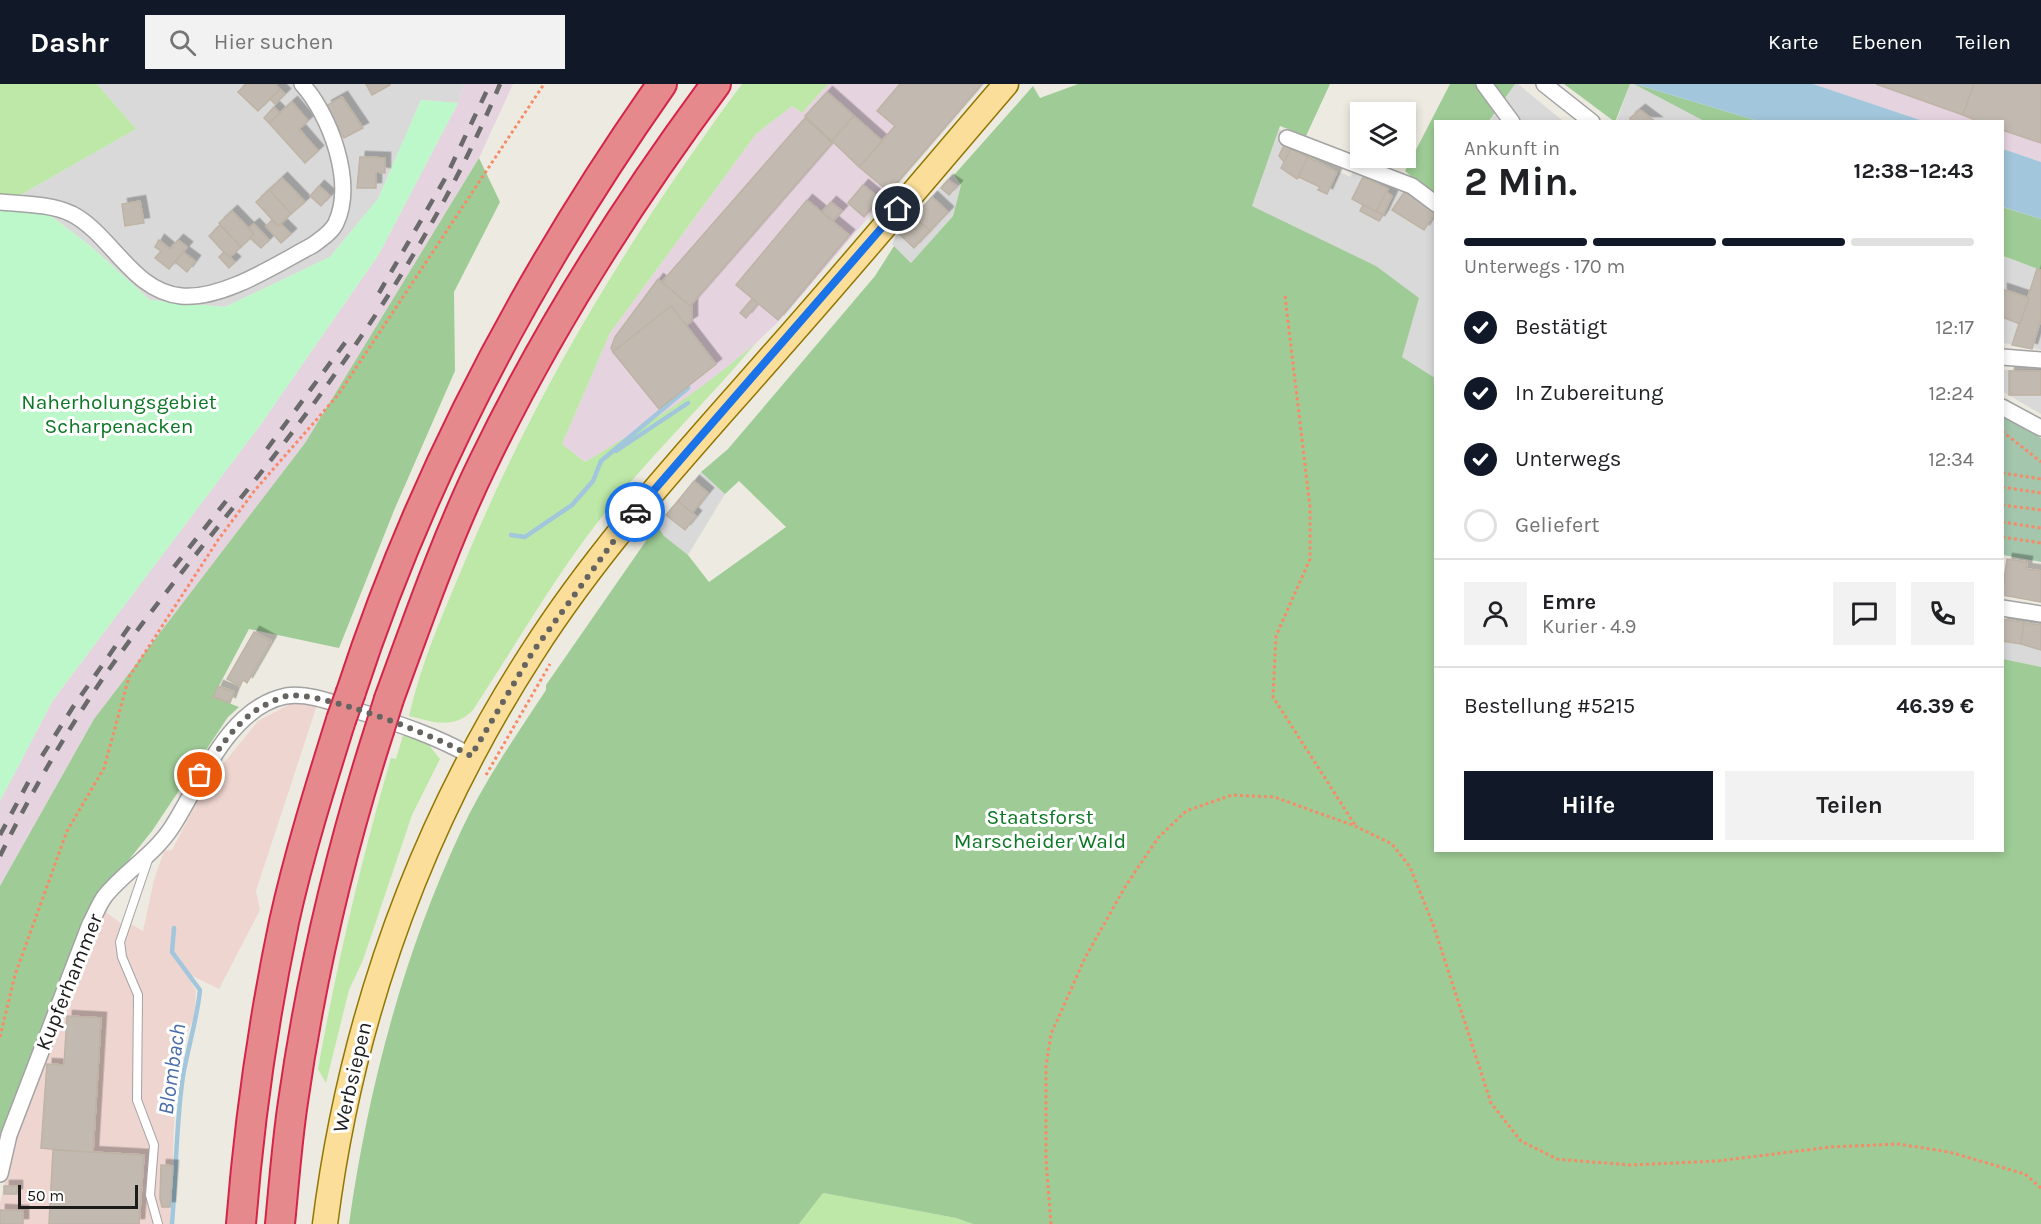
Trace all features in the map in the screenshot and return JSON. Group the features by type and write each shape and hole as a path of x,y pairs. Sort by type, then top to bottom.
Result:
{"highway":[{"path":"241,1224 254,1096 284,922 304,842 373,625 406,542 482,376 581,204 662,84"},
{"path":"280,1224 292,1103 310,994 345,846 389,699 441,559 482,465 523,383 609,235 716,84"}],"main road":[{"name":"Werbsiepen","path":"325,1224 352,1071 392,933 427,847 471,756 532,653 627,522 1006,84"}],"street":[{"path":"0,202 28,204 72,214 88,225 130,269 156,288 180,296 231,286 313,245 324,237 336,223 341,206 338,151 325,114 303,84"},
{"path":"1484,84 1511,120"},
{"path":"1544,84 1589,120"},
{"path":"1287,138 1412,186 1434,202"},
{"path":"2004,357 2041,360"},
{"path":"2004,408 2041,428"},
{"path":"2004,608 2041,614"},
{"name":"Kupferhammer","path":"0,1174 9,1135 90,924 106,896 149,856 171,828 200,775 237,726 250,714 285,696 320,699 447,742 471,756"}],"lane":[{"path":"149,856 120,942 122,957 138,995 137,1100 154,1144 150,1196 158,1224"}],"path":[{"path":"0,1037 15,975 68,831 104,768 129,676 218,540 255,490 338,395 544,84"},
{"path":"1285,296 1310,507 1310,559 1276,636 1273,697 1355,826"},
{"path":"2004,433 2041,462"},
{"path":"2004,473 2041,479"},
{"path":"2004,487 2041,493"},
{"path":"2004,505 2041,510"},
{"path":"2004,522 2041,528"},
{"path":"2004,537 2041,543"},
{"path":"485,777 555,655"},
{"path":"1051,1224 1046,1160 1046,1066 1051,1034 1085,958 1125,887 1158,838 1186,811 1232,795 1274,797 1355,826 1392,844 1410,867 1434,927 1491,1103 1521,1141 1557,1159 1630,1165 1717,1161 1831,1147 1898,1143 1949,1152 2025,1174 2041,1188"}],"shaded area":[{"path":"97,84 464,84 458,103 421,100 378,199 330,257 225,307 150,300 89,245 22,194 136,129"},
{"path":"464,84 513,84 479,158 305,443 94,719 0,886 0,801 53,700 261,424 379,254 458,103"},
{"path":"828,84 983,84 780,320 756,343 709,383 664,416 585,462 562,444 610,333 756,134 792,106 802,113"},
{"path":"1515,84 1518,84 1562,120 1490,120"},
{"path":"1630,84 1635,84 1702,120 1617,120"},
{"path":"1813,84 2041,84 2041,162 2004,149 2004,120 1920,120"},
{"path":"1279,129 1286,133 1281,143 1350,177 1355,169 1403,186 1434,211 1434,377 1402,357 1252,206"},
{"path":"952,174 961,185 953,216 911,263 892,244 898,233"},
{"path":"2004,257 2041,270 2041,350 2004,343"},
{"path":"2041,369 2041,414 2004,393 2004,370"},
{"path":"701,472 725,494 688,555 664,536 657,525"},
{"path":"2004,619 2041,625 2041,667 2004,659"},
{"path":"302,702 317,705 256,891 260,910 219,989 186,973 196,991 194,1018 183,1040 176,1079 170,1224 0,1224 0,1203 19,1122 102,909 127,928 131,924 143,931 154,880 164,851 172,850 197,802 219,769 258,721 290,704"}],"green space":[{"path":"0,84 97,84 136,129 22,194 0,199"},
{"path":"742,84 828,84 802,113 792,106 756,134 610,333 562,444 585,462 673,407 756,343 630,483 594,527 575,552 473,710 458,720 443,723 409,716 420,675 443,614 525,430 557,370 626,253 702,139"},
{"name":"Staatsforst Marscheider Wald","path":"1078,84 1330,84 1306,136 1280,126 1252,206 1376,266 1419,298 1402,357 1434,377 1434,852 2004,852 2004,659 2041,667 2041,1224 973,1224 956,1218 823,1193 799,1224 349,1224 377,1073 405,974 422,926 440,878 470,812 546,690 546,685 657,525 664,536 688,555 709,582 786,527 739,481 725,494 701,472 728,449 875,276 894,246 911,263 953,216 961,185 954,175 1033,86 1040,98"},
{"path":"1450,84 1515,84 1490,120 1434,120 1434,196 1405,171 1407,168 1416,168 1416,150"},
{"path":"1564,84 1630,84 1616,120 1612,120"},
{"path":"1634,84 1755,120 1702,120"},
{"name":"Naherholungsgebiet Scharpenacken","path":"421,100 458,103 379,254 261,424 53,700 0,801 0,199 22,194 89,245 150,300 225,307 330,257 378,199"},
{"path":"479,158 500,202 454,292 455,371 395,508 339,648 249,629 213,697 239,707 228,717 152,831 94,903 0,1149 0,886 94,719 305,443"},
{"path":"2004,208 2041,219 2041,270 2004,256"},
{"path":"2004,417 2041,438 2041,562 2004,555"},
{"path":"404,732 428,744 440,759 412,815 363,960 349,990 326,1083 318,1069 333,990 360,874 391,758 396,759"},
{"path":"823,1193 956,1218 973,1224 799,1224"}],"water":[{"path":"1635,84 1813,84 1920,120 1755,120"},
{"path":"2004,149 2041,162 2041,219 2004,207"}],"building":[{"path":"246,84 275,84 280,89 258,111 238,92"},
{"path":"366,84 390,84 390,85 372,95"},
{"path":"900,84 982,84 889,192 859,167 895,126 877,111"},
{"path":"1876,84 1974,84 1963,115"},
{"path":"1974,84 2041,84 2041,143 2004,131 2004,120 1975,120 1963,115"},
{"path":"280,89 285,94 275,104 270,99"},
{"path":"827,92 854,116 832,141 805,116"},
{"path":"342,97 363,128 344,138 326,106"},
{"path":"292,102 308,121 299,129 318,151 305,163 269,123"},
{"path":"274,107 280,113 269,123 264,118"},
{"path":"1640,110 1653,120 1630,120"},
{"path":"854,116 882,141 859,167 832,141"},
{"path":"805,118 832,143 690,306 662,282"},
{"path":"1284,145 1291,149 1284,162 1279,156"},
{"path":"1291,149 1308,157 1297,179 1281,168"},
{"path":"360,157 385,158 385,173 376,172 376,188 357,188"},
{"path":"1308,157 1337,172 1327,194 1318,190 1320,187 1299,177 1297,179"},
{"path":"1363,177 1388,189 1376,212 1352,199"},
{"path":"282,178 305,202 291,214 269,190"},
{"path":"948,180 957,186 949,195 941,188"},
{"path":"863,185 880,199 864,217 848,203"},
{"path":"319,186 330,196 321,206 310,196"},
{"path":"269,190 291,214 278,226 256,202"},
{"path":"1405,191 1434,215 1424,230 1392,210"},
{"path":"1386,192 1392,196 1383,215 1376,212"},
{"path":"932,197 948,212 930,231 914,217"},
{"path":"807,200 849,235 778,320 736,285"},
{"path":"140,201 144,223 125,226 122,204"},
{"path":"831,202 842,211 833,221 822,212"},
{"path":"1363,205 1383,215 1379,221 1360,211"},
{"path":"232,211 254,234 241,247 219,223"},
{"path":"914,217 930,231 914,248 898,233"},
{"path":"272,220 278,226 281,224 291,234 281,243 266,226"},
{"path":"254,224 269,240 261,248 250,238 254,234 249,228"},
{"path":"220,225 241,247 229,258 209,236"},
{"path":"159,240 170,249 178,240 187,247 169,269 155,258 161,251 155,247"},
{"path":"183,252 195,261 187,272 175,262"},
{"path":"224,252 235,262 229,268 219,257"},
{"path":"2037,269 2041,270 2041,319 2032,349 2012,345"},
{"path":"658,279 690,306 692,304 692,321 686,325 671,306 613,352 611,348 615,337"},
{"path":"2004,290 2029,298 2020,324 2004,318"},
{"path":"752,299 758,303 746,318 740,313"},
{"path":"671,306 716,364 659,409 613,352"},
{"path":"2009,371 2041,371 2041,395 2009,395"},
{"path":"694,481 708,493 692,513 678,501"},
{"path":"678,501 696,516 685,530 666,515"},
{"path":"2007,559 2027,562 2026,569 2041,571 2041,602 2004,595"},
{"path":"2004,619 2024,623 2021,644 2004,641"},
{"path":"2024,623 2041,625 2041,650 2021,644"},
{"path":"254,632 271,641 247,683 243,680 240,686 227,679"},
{"path":"218,686 234,692 230,703 213,697"},
{"path":"67,1016 101,1018 93,1153 41,1148 47,1064 64,1065"},
{"path":"53,1150 144,1155 139,1224 49,1224"},
{"path":"161,1165 173,1166 170,1207 162,1207 160,1199"},
{"path":"4,1186 17,1186 17,1194 4,1194"},
{"path":"0,1210 23,1211 23,1224 0,1224"}],"waterway":[{"name":"Blombach","path":"511,535 525,537 572,505 593,481 601,461 688,388"},
{"name":"Blombach","path":"616,451 688,403"},
{"name":"Blombach","path":"172,1224 177,1131 183,1076 200,990 172,952 174,928"}],"railway":[{"path":"379,293 446,177 490,84"},
{"path":"0,856 51,760 110,668 308,411 382,305 446,197 500,84"},
{"path":"267,449 347,340"},
{"path":"174,567 230,496"},
{"path":"42,756 131,624"},
{"path":"0,835 31,777"}],"way so far":[{"path":"200,775 237,726 250,714 285,696 320,699 407,727 447,742 471,756 532,653 635,512"}],"route":[{"path":"635,512 898,209"}]}
